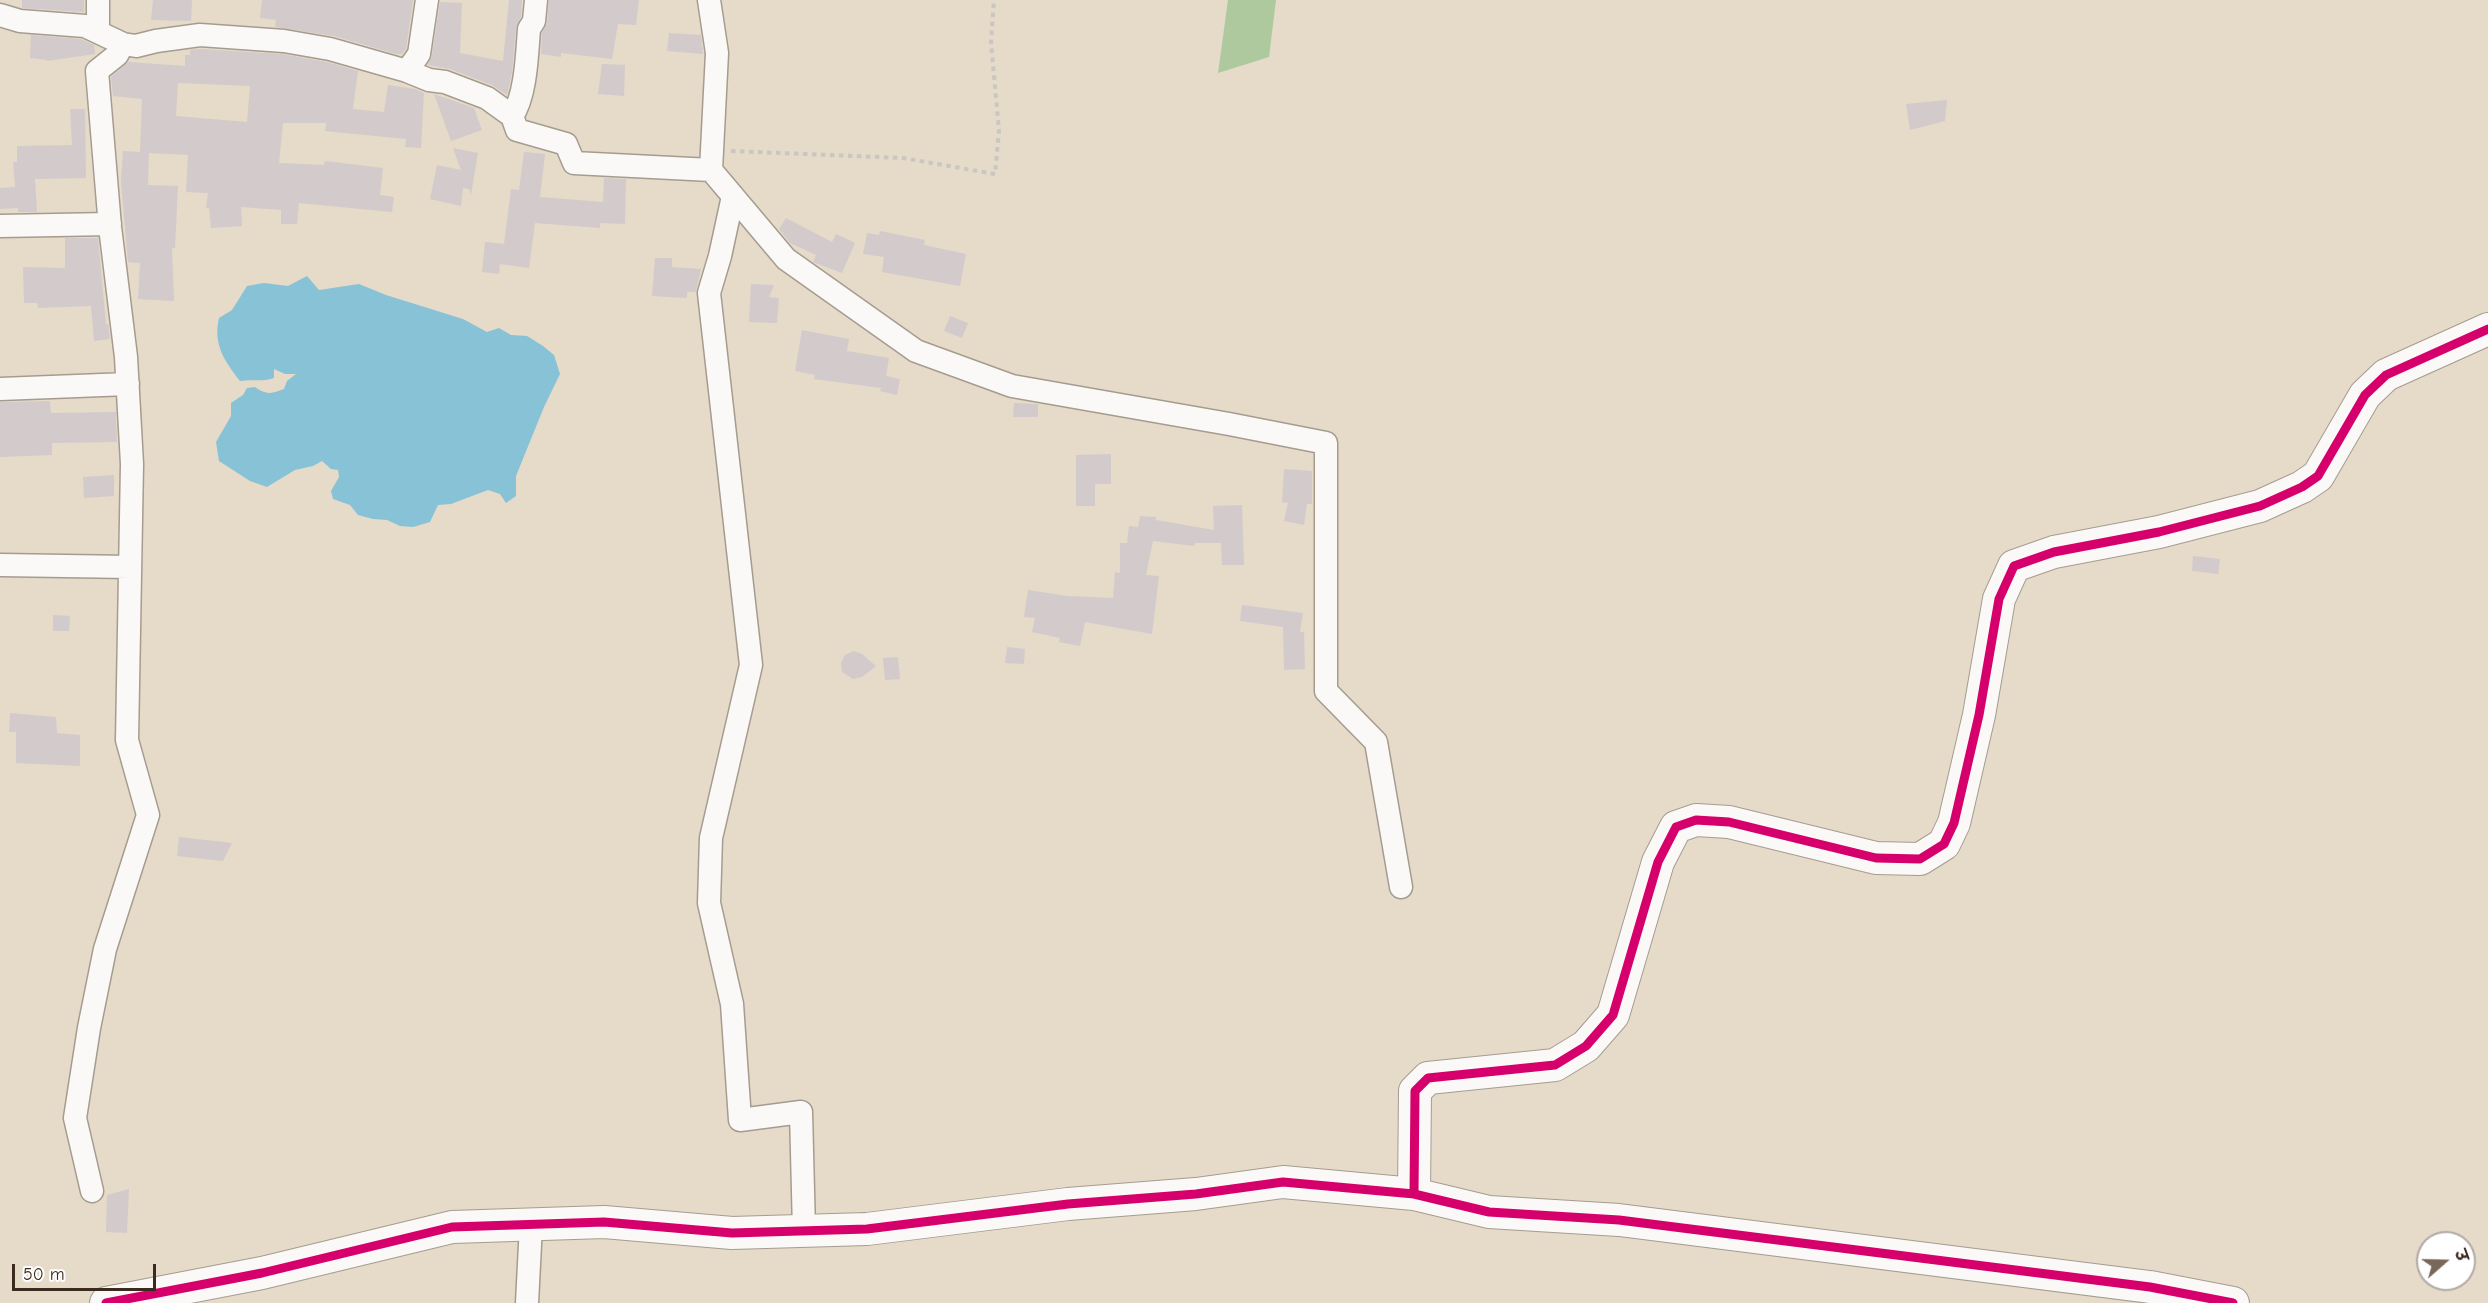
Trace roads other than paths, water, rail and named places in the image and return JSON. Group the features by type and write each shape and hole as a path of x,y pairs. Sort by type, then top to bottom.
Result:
{"street":[{"path":"98,0 99,31"},
{"path":"407,71 418,54 428,0"},
{"path":"512,116 517,109 522,89 529,29 534,21 536,0"},
{"path":"709,0 717,53 712,160 733,196 786,259 916,351 1012,386 1326,443 1326,691 1376,742 1401,887"},
{"path":"0,15 20,21 85,26 123,44 136,46 200,35 284,41 330,50 407,71 429,80 445,82 487,98 512,116 517,130 566,144 574,163 712,160"},
{"path":"92,1191 75,1118 78,1095 105,949 148,814 127,740 132,464 124,339 110,224 97,71 117,56 123,44"},
{"path":"733,196 709,293 751,665 711,838 709,903 732,1004 740,1120 801,1112 804,1231"},
{"path":"0,226 110,224"},
{"path":"1414,1194 1415,1091 1428,1078 1554,1065 1586,1046 1613,1015 1658,862 1676,827 1696,820 1729,822 1876,858 1920,859 1944,844 1954,823 1979,715 1999,599 2014,566 2054,552 2159,532 2260,506 2302,487 2318,476 2365,395 2386,375 2488,329"},
{"path":"63,386 105,369 119,354 124,339"},
{"path":"0,389 128,384"},
{"path":"0,565 130,567"},
{"path":"106,1303 262,1273 452,1227 604,1222 732,1233 867,1229 1068,1204 1196,1194 1283,1182 1414,1194 1489,1212 1630,1222 2150,1287 2233,1303"},
{"path":"527,1303 531,1225"}],"water":[{"path":"307,276 319,290 359,284 386,295 463,319 487,332 499,328 511,335 527,336 554,355 560,374 516,476 516,496 506,503 500,494 488,490 451,504 438,505 430,522 413,527 400,526 387,520 358,515 350,505 333,499 331,491 339,477 338,470 331,469 322,461 313,466 295,470 267,487 250,481 219,461 216,442 231,416 231,403 243,395 247,388 255,387 269,393 284,389 287,381 296,374 285,374 274,369 274,378 240,381 221,352 218,336 219,318 232,310 247,286 264,283 288,286"}]}
